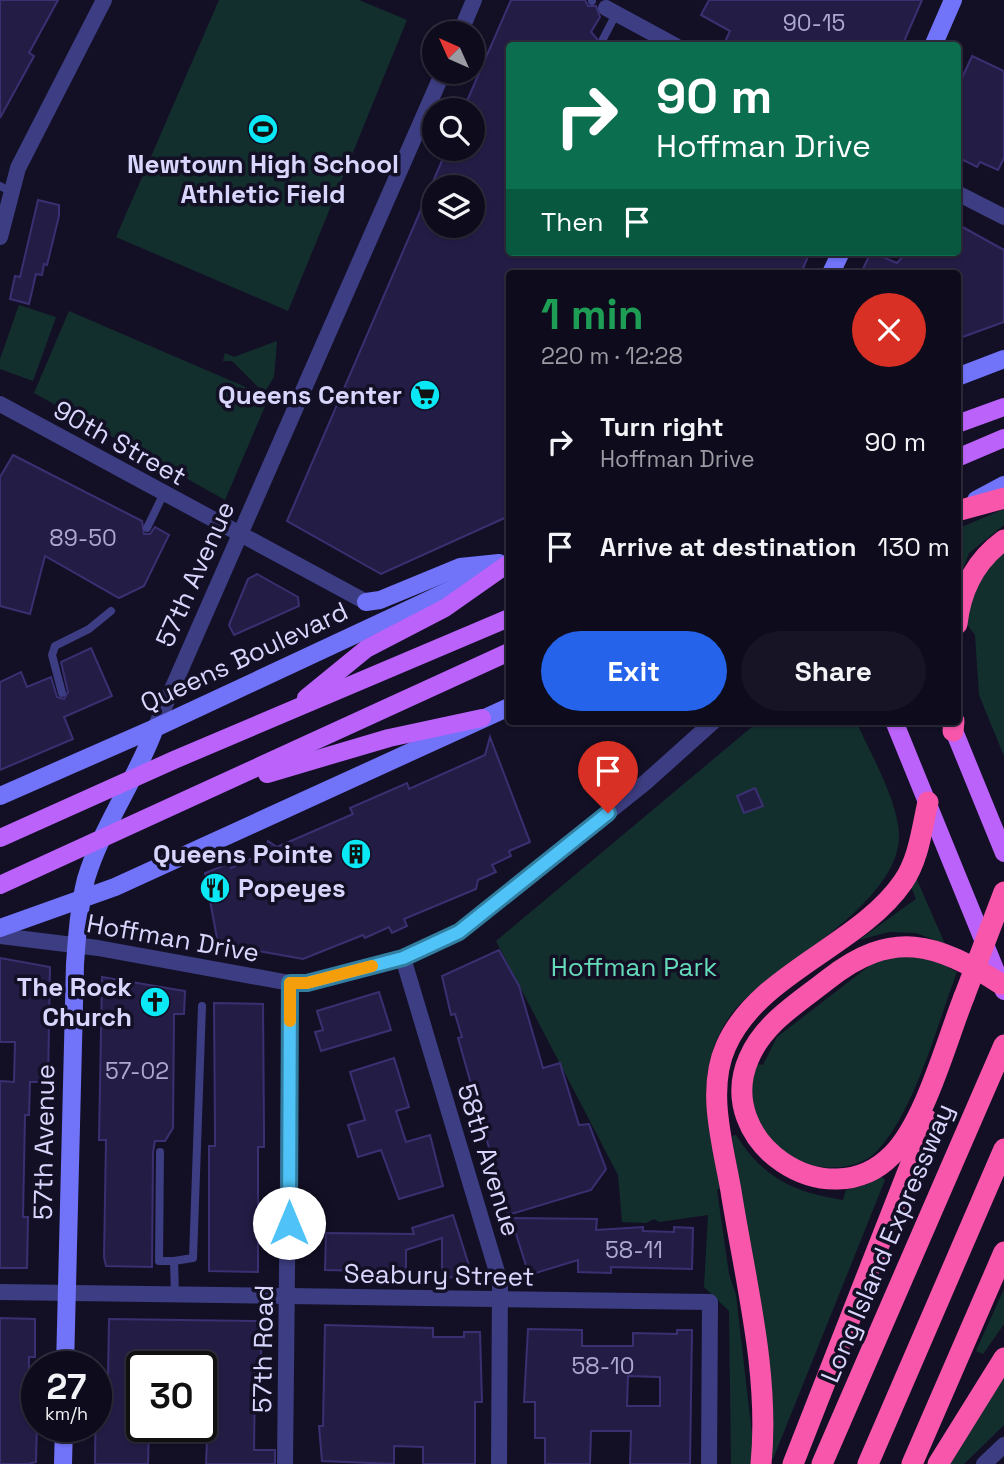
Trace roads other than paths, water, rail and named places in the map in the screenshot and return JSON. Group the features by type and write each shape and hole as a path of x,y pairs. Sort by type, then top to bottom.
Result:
{"highway":[{"path":"961,510 1004,498"},
{"path":"961,601 980,561 1004,540"},
{"path":"761,1464 763,1426 757,1359 717,1106 721,1058 734,1031 756,1005 880,908 898,888 911,868 928,802"},
{"path":"793,1464 967,1004 1004,892"},
{"path":"1003,987 956,956 921,946 887,948 851,963 776,1020 755,1046 748,1060 743,1092 749,1125 755,1137 784,1164 810,1176 848,1179 872,1171 894,1153 910,1132 967,1004 1004,923"},
{"name":"Long Island Expressway","path":"822,1464 1004,1045"},
{"path":"868,1464 1004,1149"},
{"path":"912,1464 1004,1252"},
{"path":"993,1279 1004,1258"},
{"path":"938,1464 1004,1358"}],"main road":[{"path":"961,423 1004,407"},
{"path":"961,456 1004,439"},
{"path":"292,710 366,649 445,608 506,565"},
{"path":"0,838 506,619"},
{"path":"0,885 506,653"},
{"path":"210,791 389,738 482,718"},
{"path":"896,725 1003,987"},
{"path":"952,725 1004,853"}],"street":[{"path":"0,237 18,169 104,0"},
{"path":"465,21 474,0"},
{"path":"935,42 953,0"},
{"path":"601,6 668,42"},
{"name":"57th Avenue","path":"65,1351 76,947 81,902 103,838 135,778 422,133"},
{"path":"1,189 18,169"},
{"path":"961,195 1004,217"},
{"path":"961,375 1004,359"},
{"name":"90th Street","path":"0,404 163,495 366,602"},
{"path":"961,509 1004,485"},
{"path":"366,602 380,600 460,567 506,563"},
{"name":"Queens Boulevard","path":"0,796 155,728 506,564"},
{"path":"0,928 81,902 506,708"},
{"name":"Hoffman Drive","path":"0,936 290,983 307,983 403,958 462,930 646,782 710,725"},
{"name":"58th Avenue","path":"403,958 495,1266 501,1300 499,1464"},
{"name":"57th Road","path":"285,1464 290,983"},
{"name":"Seabury Street","path":"0,1292 710,1302 709,1464"},
{"path":"63,1464 64,1442"},
{"path":"984,1464 1004,1445"}],"lane":[{"path":"601,6 603,39"},
{"path":"146,528 163,495"},
{"path":"62,693 52,655 55,646 89,629 111,611"},
{"path":"160,1152 159,1261 193,1258 202,1006"},
{"path":"174,1261 175,1296"}],"place":[{"name":"Newtown High School Athletic Field","path":"263,129"},
{"name":"Queens Center","path":"425,395"},
{"name":"Queens Pointe","path":"356,854"},
{"name":"Popeyes","path":"215,888"},
{"name":"The Rock Church","path":"155,1002"}],"park label":[{"name":"Hoffman Park","path":"634,967"}]}
